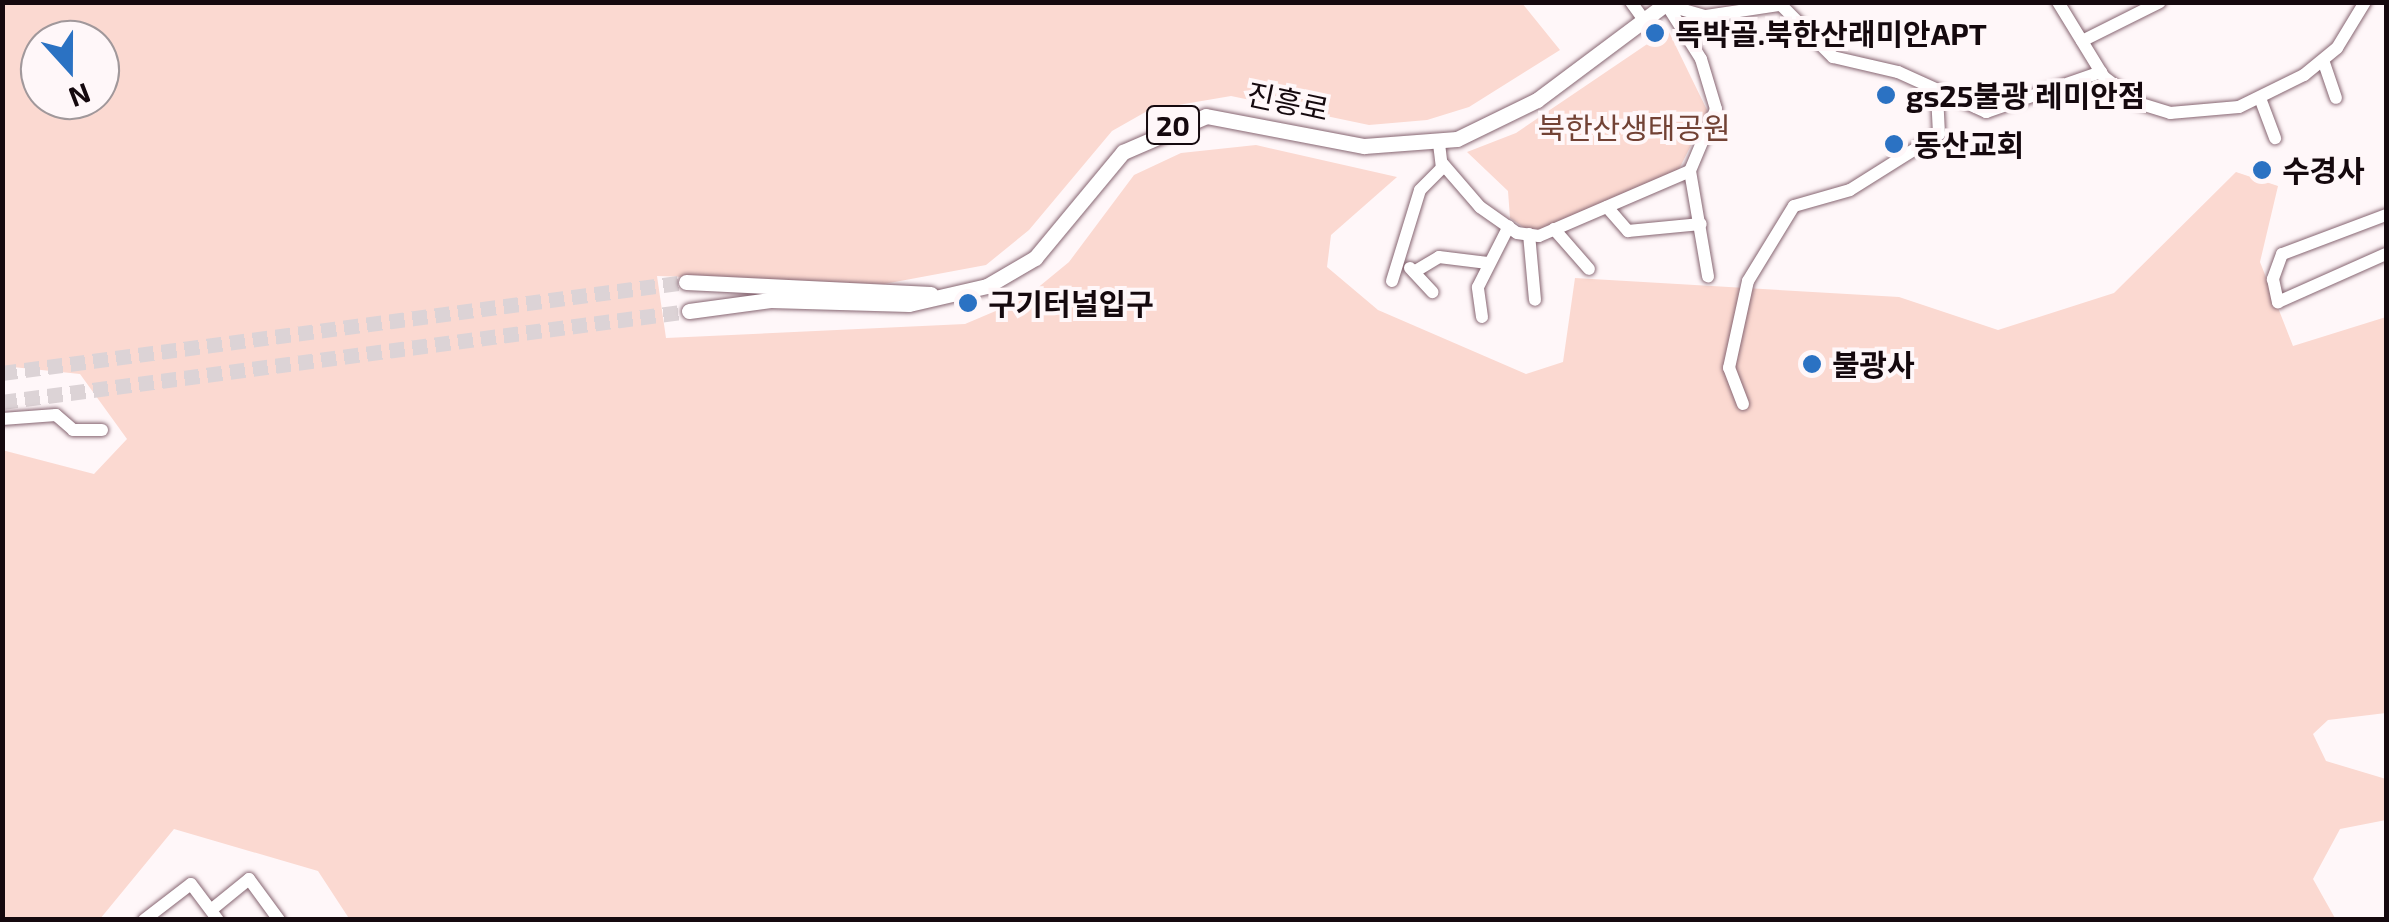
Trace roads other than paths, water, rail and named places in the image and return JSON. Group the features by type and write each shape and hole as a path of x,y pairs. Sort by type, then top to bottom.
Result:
{"main road":[{"name":"진흥로","path":"689,311 950,296 1035,258 1115,158 1179,123 1232,116 1364,146 1438,144 1537,100 1666,3"},
{"name":"진흥로","path":"686,282 950,296"}],"street":[{"path":"1631,2 1645,21"},
{"path":"2058,2 2101,72 2138,104 2170,113 2260,98 2323,60 2365,2"},
{"path":"2082,41 2160,2"},
{"path":"1666,3 1706,16 1779,4 1833,57 1898,72 1937,94 1986,112 2101,72"},
{"path":"1666,3 1702,59 1716,109 1690,171 1708,276"},
{"path":"2323,60 2336,98"},
{"path":"1742,404 1729,368 1748,281 1794,206 1850,190 1939,134 1937,94"},
{"path":"2260,98 2275,138"},
{"path":"1438,144 1442,163 1508,226 1530,234 1554,229 1690,171"},
{"path":"1392,281 1403,256 1420,190 1442,163"},
{"path":"1608,207 1628,231 1702,224"},
{"path":"2386,215 2282,254 2273,280 2278,302 2386,254"},
{"path":"1482,318 1478,287 1508,226"},
{"path":"1554,229 1590,268"},
{"path":"1530,234 1535,300"},
{"path":"1403,256 1432,292"},
{"path":"1414,272 1440,257 1488,263"},
{"path":"2,419 56,415 73,430 102,430"},
{"path":"154,917 192,884 215,915 249,879 278,920"}],"tunnel":[{"path":"2,373 686,282"},
{"path":"2,402 689,311"}],"place":[{"name":"독박골.북한산래미안APT","path":"1655,33"},
{"name":"gs25불광 레미안점","path":"1886,95"},
{"name":"동산교회","path":"1894,144"},
{"name":"수경사","path":"2262,170"},
{"name":"구기터널입구","path":"968,303"},
{"name":"불광사","path":"1812,364"}],"park label":[{"name":"북한산생태공원","path":"1634,127"}]}
